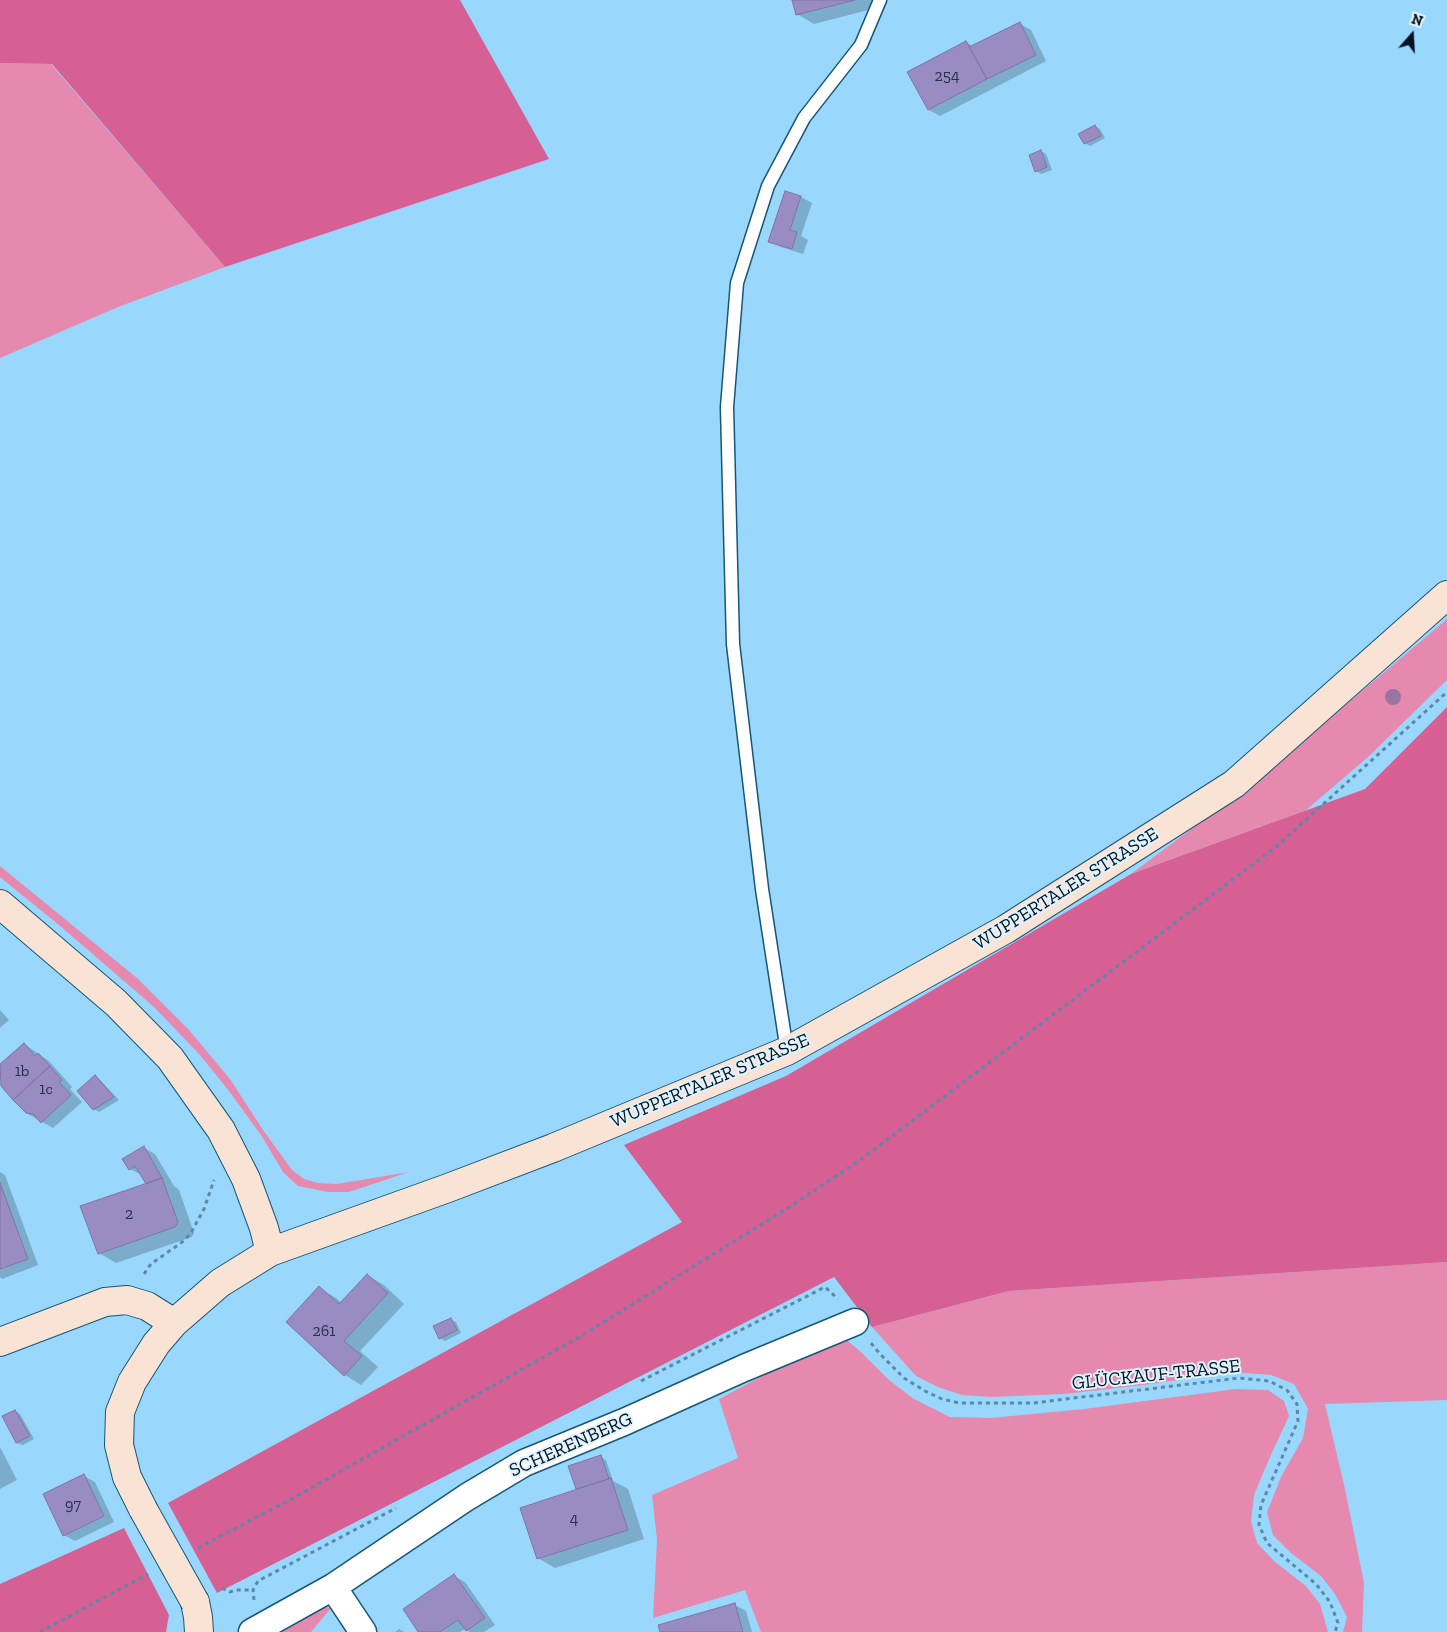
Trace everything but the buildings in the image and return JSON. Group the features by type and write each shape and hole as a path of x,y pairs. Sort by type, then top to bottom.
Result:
{"main road":[{"name":"WUPPERTALER STRASSE","path":"199,1632 195,1602 127,1477 119,1445 120,1412 132,1382 156,1344 174,1323 220,1283 270,1252 553,1148 788,1051 1006,929 1234,784 1447,595"},
{"path":"0,904 116,1003 170,1058 221,1130 246,1179 264,1228 270,1252"},
{"path":"0,1342 105,1302 127,1300 147,1306 174,1323"}],"street":[{"name":"SCHERENBERG","path":"252,1632 333,1587 467,1497 524,1462 624,1422 744,1368 862,1331"},
{"path":"333,1587 363,1632"}],"lane":[{"path":"788,1051 762,889 733,644 727,407 737,283 768,186 804,118 861,45 880,0"}],"path":[{"path":"196,1549 295,1497 582,1336 791,1206 860,1160 1277,846 1447,692"},
{"path":"127,1300 151,1264 185,1240 192,1231 204,1208 212,1183 232,1153"},
{"name":"GLÜCKAUF-TRASSE","path":"862,1331 880,1354 904,1378 942,1399 960,1402 1033,1403 1239,1378 1269,1381 1287,1390 1297,1404 1298,1421 1261,1505 1259,1525 1267,1543 1316,1584 1330,1602 1338,1623 1335,1632"},
{"path":"40,1632 153,1572"},
{"path":"235,1590 252,1590"}],"shaded area":[{"path":"0,0 460,0 549,159 225,267 52,64 0,63"},
{"path":"0,63 51,64 225,267 118,307 0,358"},
{"path":"1447,619 1447,680 1368,757 1305,811 1131,874 1257,780"},
{"path":"1447,707 1447,1262 1009,1291 872,1327 834,1277 217,1593 168,1503 682,1222 624,1145 786,1076 1131,874 1365,789"},
{"path":"0,866 137,978 189,1030 230,1079 292,1170 304,1179 318,1183 337,1184 409,1172 349,1192 328,1192 298,1186 283,1172 261,1135 200,1055 154,1007 0,877"},
{"path":"1447,1262 1447,1400 1325,1404 1364,1583 1362,1632 1343,1632 1347,1617 1335,1594 1321,1576 1291,1553 1273,1535 1267,1512 1282,1475 1303,1438 1308,1409 1294,1384 1271,1375 1233,1372 1064,1394 992,1397 962,1395 938,1387 916,1376 872,1327 1009,1291"},
{"path":"844,1338 889,1380 914,1399 950,1417 991,1418 1084,1409 1236,1389 1268,1390 1284,1401 1289,1416 1254,1495 1251,1521 1257,1543 1275,1562 1306,1586 1320,1604 1328,1632 761,1632 745,1590 653,1618 657,1540 652,1495 738,1458 719,1399 815,1348"},
{"path":"124,1528 169,1615 166,1632 0,1632 0,1584"},
{"path":"317,1607 331,1608 311,1632 282,1632"}]}
